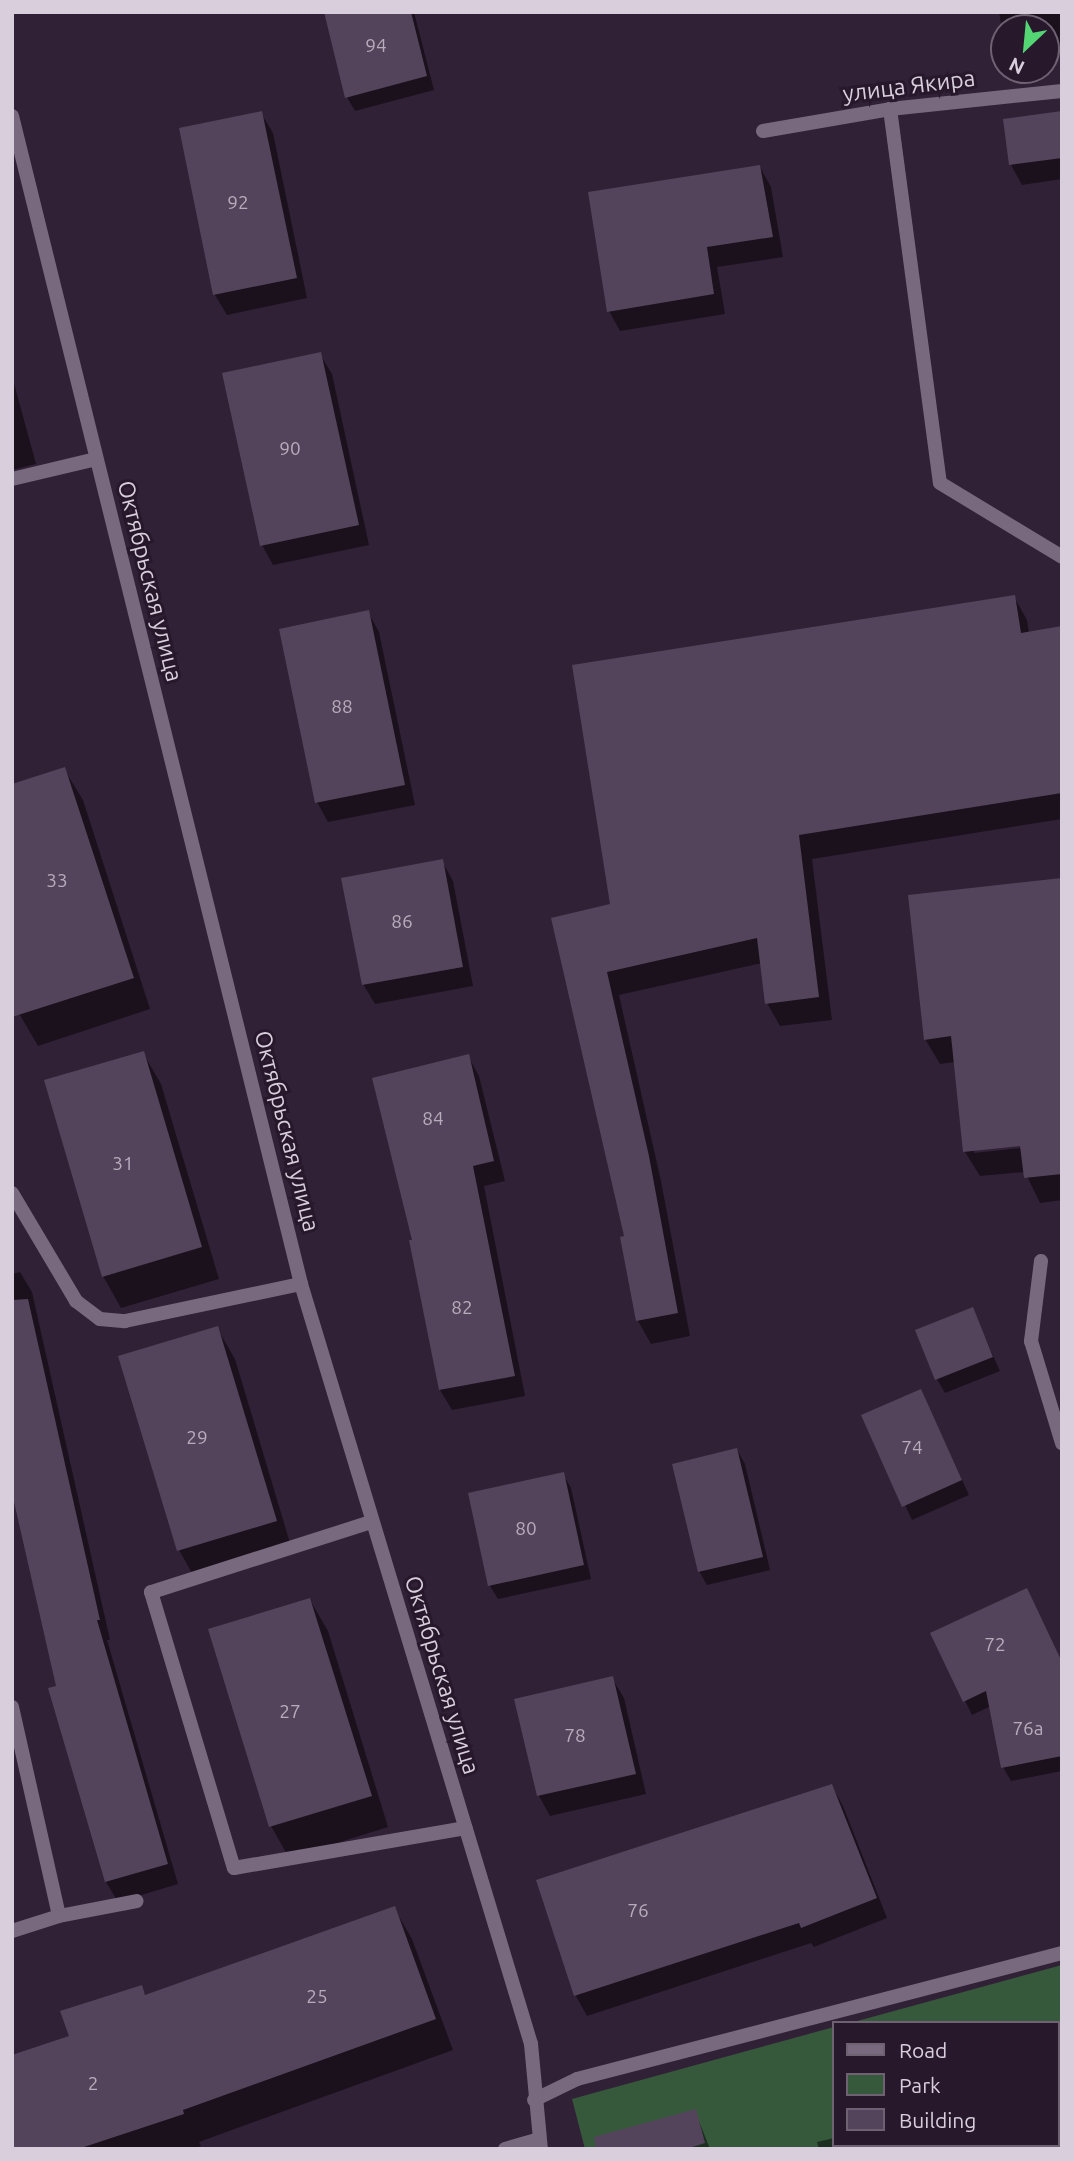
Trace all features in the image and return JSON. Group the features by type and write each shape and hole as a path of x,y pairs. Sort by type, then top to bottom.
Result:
{"street":[{"name":"улица Якира","path":"763,131 890,109 1062,91"},
{"path":"890,109 940,483 1062,557"},
{"name":"Октябрьская улица","path":"12,116 301,1284 531,2044 540,2144"},
{"path":"12,479 96,459"},
{"path":"12,1193 76,1301 100,1320 125,1321 301,1284"},
{"path":"1041,1261 1031,1341 1062,1443"},
{"path":"371,1522 151,1592 234,1868 466,1828"},
{"path":"12,1707 59,1916"},
{"path":"12,1931 59,1916 137,1900"},
{"path":"534,2099 577,2079 1062,1953"},
{"path":"505,2149 540,2144"}],"green space":[{"path":"1062,1965 1062,2149 585,2149 572,2099 832,2028 832,2147 1060,2147 1060,2021 857,2021"}],"building":[{"path":"324,12 411,12 427,76 345,98"},
{"path":"262,111 297,278 213,295 179,128"},
{"path":"1062,111 1062,158 1009,165 1003,119"},
{"path":"760,165 773,237 707,247 714,294 607,312 588,192"},
{"path":"321,352 359,525 260,546 222,373"},
{"path":"1015,595 1021,633 1062,626 1062,793 799,835 819,997 765,1004 757,938 607,972 649,1156 678,1313 636,1321 620,1237 624,1236 551,918 610,904 572,665"},
{"path":"369,610 405,785 315,803 279,629"},
{"path":"65,767 134,978 12,1017 12,784"},
{"path":"443,859 463,967 362,985 341,878"},
{"path":"1062,878 1062,1174 1024,1178 1020,1146 963,1152 951,1036 924,1040 908,895"},
{"path":"144,1051 202,1247 102,1277 44,1080"},
{"path":"469,1054 494,1161 473,1166 515,1376 439,1390 409,1240 412,1240 372,1078"},
{"path":"28,1299 100,1620 97,1620 168,1864 105,1882 48,1688 56,1686 12,1493 12,1300"},
{"path":"973,1307 993,1357 935,1380 915,1330"},
{"path":"218,1326 277,1521 177,1551 118,1356"},
{"path":"921,1389 962,1480 902,1507 861,1415"},
{"path":"737,1448 763,1557 698,1572 672,1464"},
{"path":"564,1472 584,1565 488,1586 468,1493"},
{"path":"1027,1588 1062,1662 1062,1756 1001,1768 986,1691 963,1702 930,1633"},
{"path":"310,1598 372,1796 269,1827 208,1629"},
{"path":"613,1676 636,1774 537,1796 514,1699"},
{"path":"832,1784 877,1898 801,1928 799,1923 574,1996 536,1880"},
{"path":"395,1906 436,2019 183,2110 184,2114 78,2149 12,2149 12,2055 69,2036 60,2011 142,1985 145,1995"},
{"path":"696,2109 705,2143 686,2149 596,2149 594,2137"}]}
